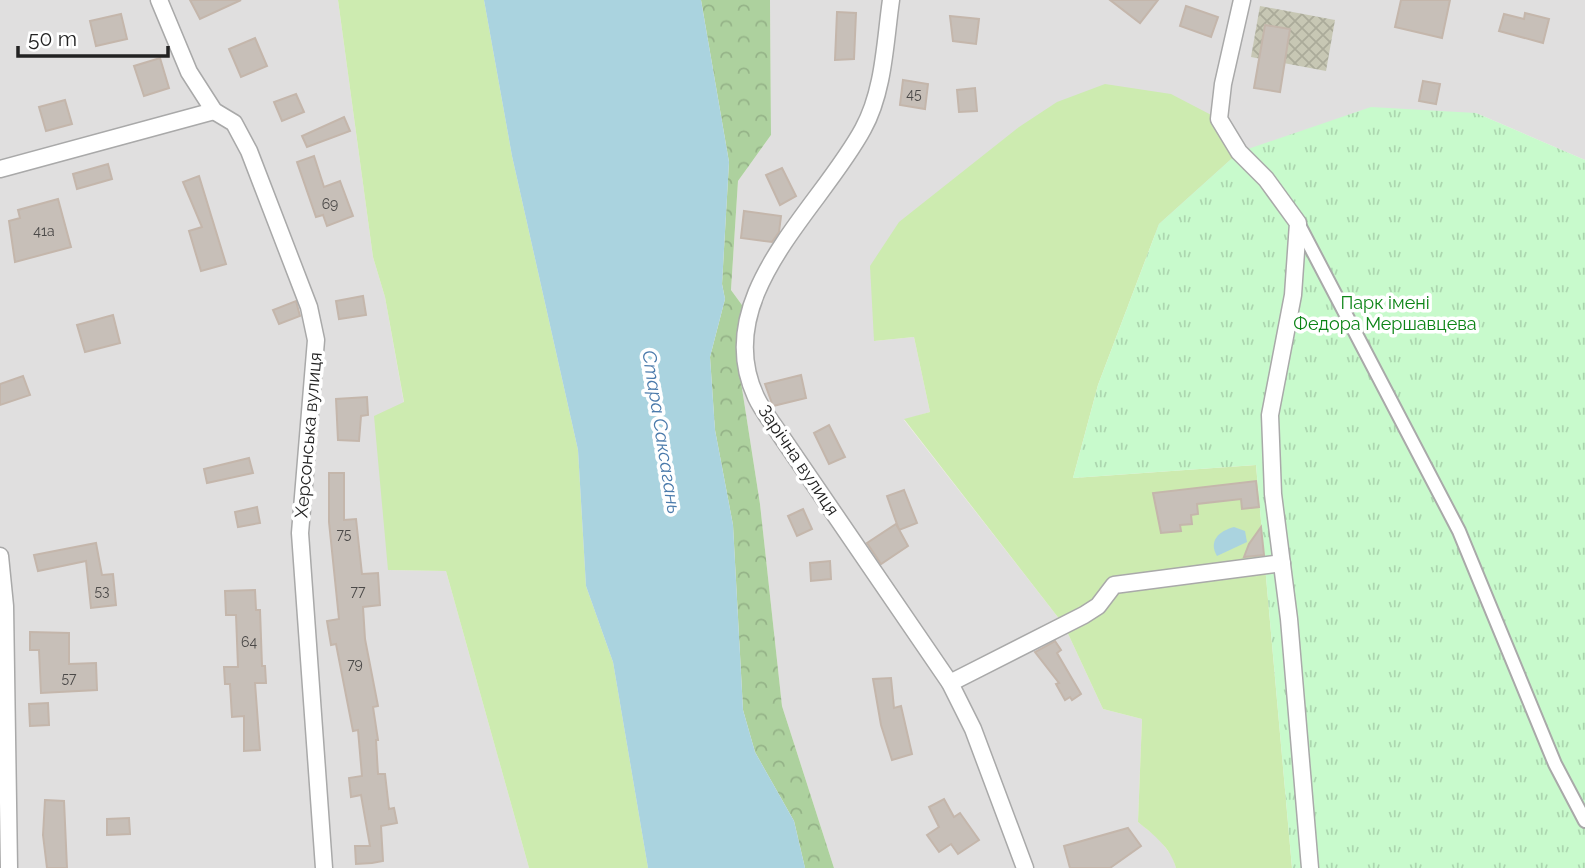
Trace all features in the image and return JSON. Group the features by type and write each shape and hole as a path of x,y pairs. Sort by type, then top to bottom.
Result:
{"street":[{"name":"Херсонська вулиця","path":"159,0 179,52 214,111 234,123 249,151 309,307 316,340 300,533 324,868"},
{"name":"Зарічна вулиця","path":"891,0 873,109 862,131 797,225 754,296 747,318 744,347 751,383 764,410 950,682 973,729 1025,868"},
{"path":"1242,0 1223,85 1219,118 1239,152 1266,179 1298,223 1459,531 1555,764 1585,821"},
{"path":"0,169 214,111"},
{"path":"1298,223 1293,295 1270,415 1273,494 1282,563 1310,868"},
{"path":"0,556 5,606 9,868"},
{"path":"950,682 1084,615 1098,606 1114,585 1282,563"}],"shaded area":[{"path":"0,0 338,0 373,257 385,297 404,403 388,570 446,571 529,868 0,868"},
{"path":"770,0 1585,0 1585,160 1476,113 874,341 914,337 930,412 904,420 1064,625 1103,709 1142,719 1138,822 1159,839 1173,858 1176,868 834,868 782,706 760,504 741,382 750,316 731,290 738,181 771,135"},
{"path":"1260,6 1335,20 1326,71 1251,57"}],"green space":[{"path":"338,0 484,0 512,156 578,450 586,586 613,662 648,868 529,868 446,571 388,570 374,416 404,402 385,297 373,257"},
{"path":"701,0 770,0 771,135 738,181 731,290 750,316 741,382 760,504 782,706 834,868 805,868 794,821 755,752 743,710 733,525 715,430 710,357 725,299 722,284 729,162"},
{"path":"1105,84 1171,94 1219,119 1239,152 1159,224 1098,385 1073,478 1256,465 1292,868 1176,868 1166,848 1138,822 1142,719 1103,709 1064,625 904,419 930,412 914,337 874,341 870,266 899,222 1019,127 1057,102"},
{"name":"Парк імені Федора Мершавцева","path":"1371,107 1476,113 1585,160 1585,868 1292,868 1256,465 1073,478 1098,385 1159,224 1239,152"}],"water":[{"name":"Стара Саксагань","path":"484,0 701,0 729,162 722,284 725,299 710,357 715,430 733,525 743,710 755,752 794,821 805,868 648,868 613,662 586,586 578,450 512,156"},
{"path":"1234,527 1245,531 1247,542 1217,556 1214,546 1216,537"}],"building":[{"path":"190,0 241,0 200,19"},
{"path":"1110,0 1158,0 1140,23"},
{"path":"1401,0 1450,0 1442,38 1395,27"},
{"path":"1186,6 1218,17 1211,37 1180,26"},
{"path":"837,12 856,13 854,59 835,60"},
{"path":"1525,13 1549,19 1543,43 1499,31 1504,14 1524,19"},
{"path":"121,14 127,39 96,46 90,21"},
{"path":"950,16 979,19 976,44 953,41"},
{"path":"1265,25 1290,29 1280,92 1254,88"},
{"path":"255,38 267,66 241,77 229,49"},
{"path":"160,58 169,88 144,96 134,66"},
{"path":"903,80 928,84 925,109 900,105"},
{"path":"1423,81 1440,84 1436,104 1419,101"},
{"path":"975,88 977,111 959,112 957,90"},
{"path":"296,94 304,112 282,121 274,102"},
{"path":"65,100 72,124 46,131 39,107"},
{"path":"344,117 350,131 307,147 302,136"},
{"path":"314,156 324,187 340,181 353,216 327,226 323,215 316,217 297,162"},
{"path":"108,164 112,179 77,189 73,174"},
{"path":"782,168 796,196 780,205 766,175"},
{"path":"199,176 226,264 201,271 189,231 202,227 183,182"},
{"path":"58,199 71,247 15,262 9,221 20,218 18,210"},
{"path":"744,211 781,216 779,232 772,242 741,238"},
{"path":"363,296 366,315 339,319 336,301"},
{"path":"296,301 300,316 279,324 273,310"},
{"path":"113,315 120,343 85,352 77,325"},
{"path":"801,375 806,398 773,406 765,384"},
{"path":"23,376 30,395 0,405 0,384"},
{"path":"367,397 368,415 361,416 359,441 338,440 336,399"},
{"path":"829,425 845,457 829,464 814,433"},
{"path":"249,458 253,473 207,483 204,469"},
{"path":"329,473 344,473 344,520 356,519 362,574 378,573 380,605 363,607 365,639 378,706 373,707 378,740 378,774 385,774 389,809 394,808 397,823 381,826 383,861 372,863 356,864 355,846 370,846 361,795 351,797 349,778 362,776 358,730 353,731 336,644 331,645 327,621 339,619 329,522"},
{"path":"1256,481 1259,507 1242,509 1241,499 1197,504 1198,514 1191,515 1192,524 1180,525 1181,531 1161,533 1153,493"},
{"path":"904,490 917,523 899,530 887,496"},
{"path":"257,507 260,523 238,527 235,512"},
{"path":"803,509 812,529 797,536 788,516"},
{"path":"896,524 908,546 881,564 867,543"},
{"path":"1261,527 1264,555 1244,557 1249,544"},
{"path":"96,543 102,575 113,574 116,605 91,608 86,561 38,571 34,555"},
{"path":"830,561 831,579 811,581 810,563"},
{"path":"255,590 256,610 260,610 262,666 265,666 266,683 255,683 260,750 244,751 244,716 232,717 230,684 225,684 224,667 238,667 236,615 226,615 225,591"},
{"path":"30,632 69,633 69,664 96,663 97,690 41,693 39,650 30,650"},
{"path":"1055,641 1061,650 1057,653 1081,694 1072,700 1070,697 1065,700 1056,684 1059,683 1035,652"},
{"path":"891,678 894,708 901,706 912,754 892,760 881,725 873,679"},
{"path":"48,703 49,725 30,726 29,704"},
{"path":"944,799 954,817 960,813 979,840 958,854 951,844 939,852 927,835 939,827 929,807"},
{"path":"45,800 64,801 67,868 47,868 43,835"},
{"path":"129,818 130,834 107,835 107,819"},
{"path":"1128,828 1141,846 1110,868 1070,868 1064,846"}]}
